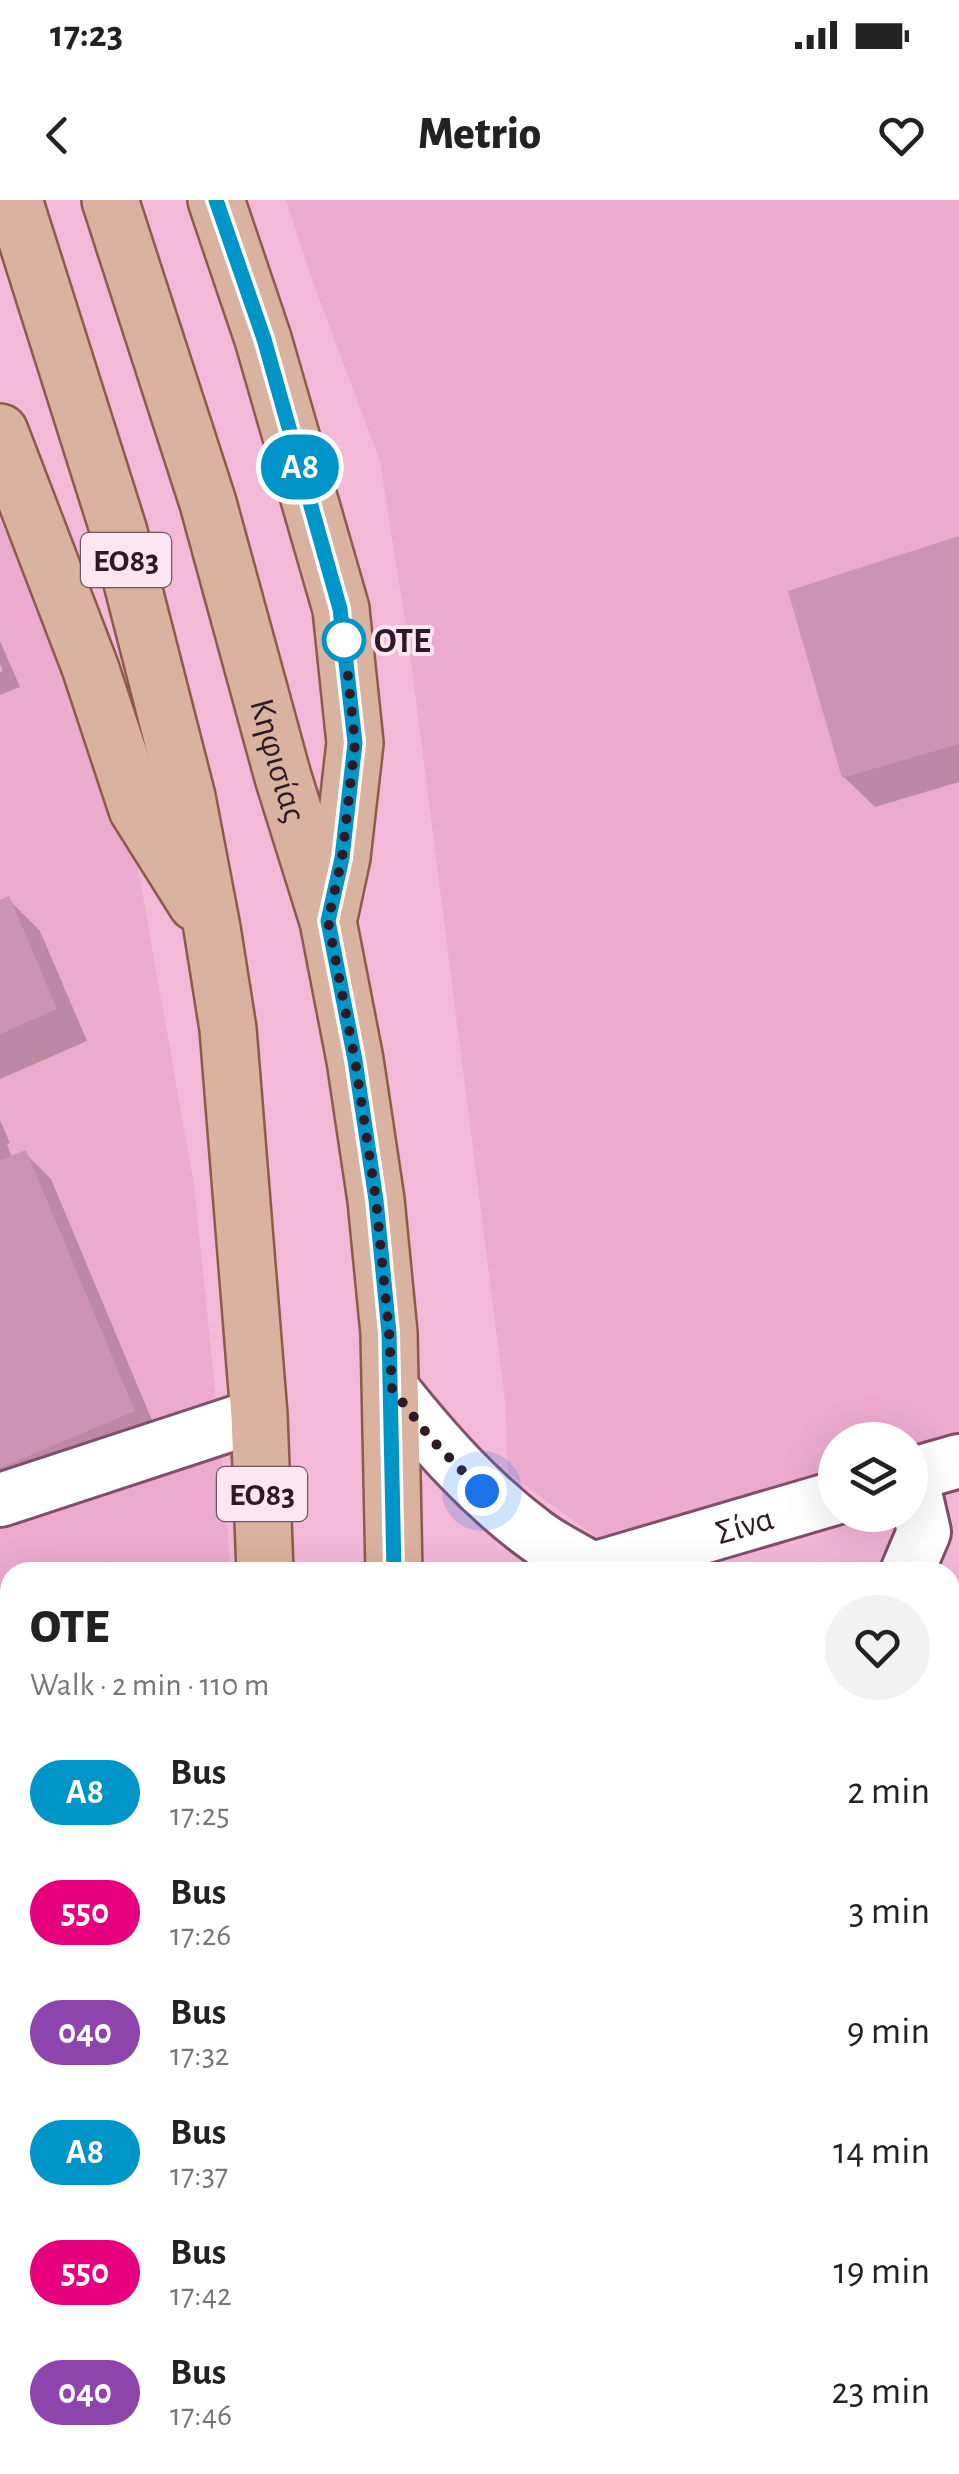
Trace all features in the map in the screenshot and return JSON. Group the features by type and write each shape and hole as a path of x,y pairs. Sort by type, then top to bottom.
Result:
{"main road":[{"name":"ΕΟ83","path":"14,200 119,532 187,797 212,928 228,1029 259,1415 265,1562"},
{"name":"Κηφισίας","path":"110,200 208,503 282,777 328,921 355,1060 376,1200 392,1389 394,1562"},
{"path":"216,200 264,339 340,609 355,743 342,858 328,921"},
{"path":"0,432 90,667 137,809 212,928"}],"street":[{"path":"392,1389 432,1440 482,1491 536,1536 592,1562"},
{"path":"0,1500 259,1415"},
{"path":"928,1470 959,1461"},
{"name":"Σίνα","path":"629,1562 818,1503"},
{"path":"911,1562 924,1532"}],"shaded area":[{"path":"286,200 959,200 959,1438 928,1447 928,1422 818,1422 818,1481 602,1541 508,1473 505,1400 410,653 380,461"},
{"path":"0,520 122,778 194,1185 229,1562 0,1562"}],"building":[{"path":"959,536 959,744 842,778 788,591"},
{"path":"9,896 57,1009 0,1034 0,900"},
{"path":"26,1150 135,1411 0,1468 0,1160"}],"bus line":[{"name":"A8","path":"216,200 264,339 340,609 355,743 342,858 328,921 355,1060 376,1200 392,1389 394,1562"}],"place":[{"name":"ΟΤΕ","path":"344,640"}],"route":[{"path":"344,640 355,743 342,858 328,921 355,1060 376,1200 392,1389 432,1440 482,1491"}]}
